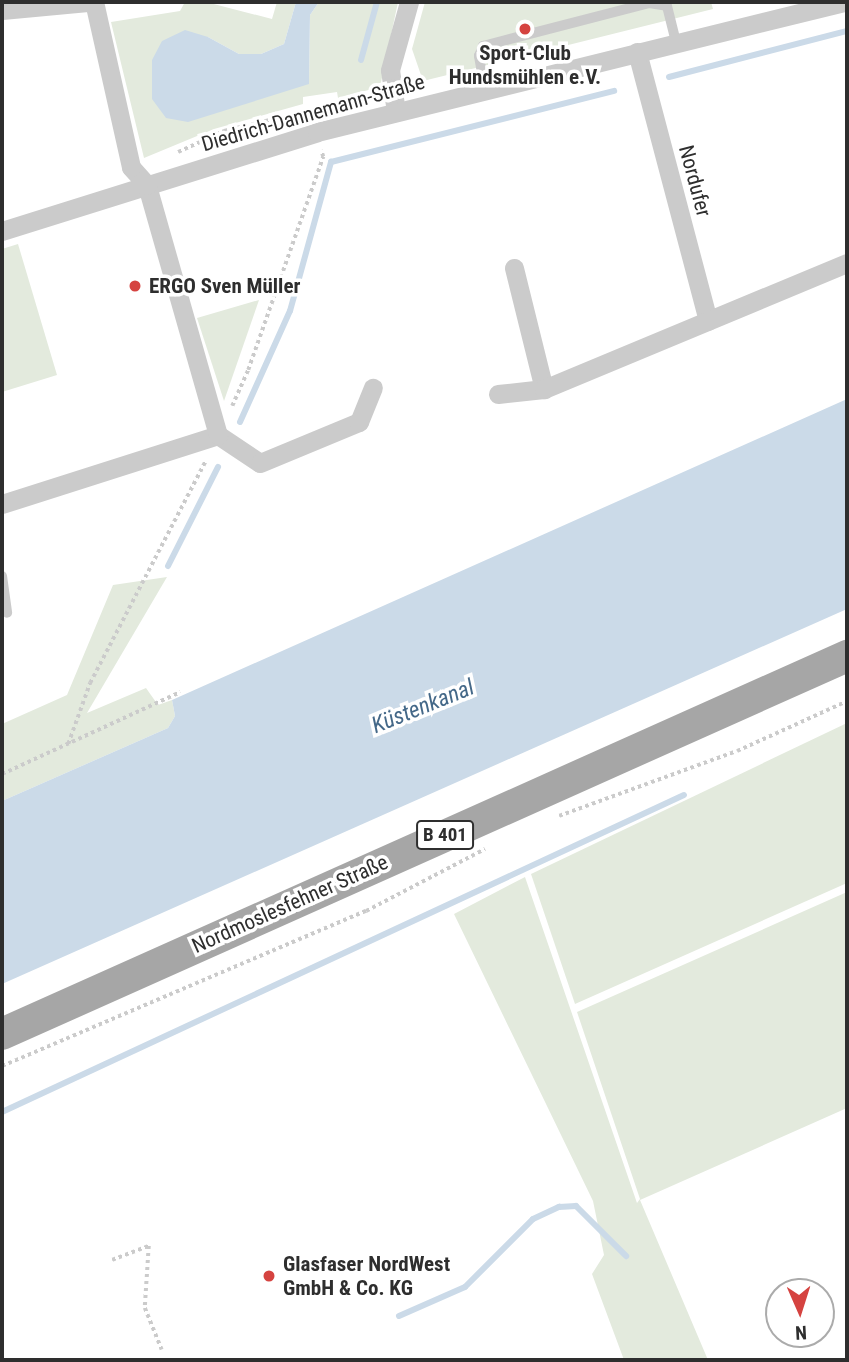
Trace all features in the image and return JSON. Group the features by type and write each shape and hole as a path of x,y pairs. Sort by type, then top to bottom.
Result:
{"main road":[{"name":"Nordmoslesfehner Straße","path":"2,1034 847,656"}],"street":[{"path":"2,10 88,2"},
{"path":"94,2 131,167 147,185 218,435 260,463 359,422 373,388"},
{"path":"396,111 390,70 409,2"},
{"name":"Diedrich-Dannemann-Straße","path":"2,231 317,132 844,2"},
{"name":"Nordufer","path":"637,52 708,321"},
{"path":"498,394 544,389 847,263"},
{"path":"514,268 544,389"},
{"path":"2,504 218,435"}],"lane":[{"path":"485,90 479,56 483,46 649,3 667,6 676,43"},
{"path":"2,576 7,613"}],"path":[{"path":"68,744 90,683 218,435 248,370 323,157 317,132"},
{"path":"2,774 180,692"},
{"path":"549,820 737,751 847,701"},
{"path":"2,1066 366,911 487,848"},
{"path":"112,1260 149,1246 145,1308 162,1350"}],"shaded area":[{"path":"185,2 206,2 272,19 277,2 296,2 284,44 261,54 239,54 208,37 162,41 309,84 310,15 319,2 398,2 380,87 338,98 337,92 303,97 303,104 214,129 144,158 111,22 180,11"},
{"name":"Sport-Club Hundsmühlen e.V.","path":"425,2 711,2 713,9 423,81 412,49"},
{"path":"18,244 57,375 2,392 2,249"},
{"path":"259,300 224,401 197,318"},
{"path":"167,577 87,713 146,688 158,705 172,700 175,716 168,728 2,801 2,724 67,695 113,585"},
{"path":"847,723 847,883 575,1004 531,874"},
{"path":"525,877 637,1203 640,1199 577,1012 847,892 847,1108 640,1200 708,1360 624,1360 592,1274 604,1255 593,1201 454,914"}],"water":[{"path":"296,2 319,2 310,15 309,84 188,122 166,118 152,99 152,60 162,41 185,30 208,37 239,54 261,54 284,44"},
{"name":"Küstenkanal","path":"847,399 847,609 2,984 2,801 168,728 175,716 172,700"}],"waterway":[{"path":"361,60 377,2"},
{"path":"669,77 847,31"},
{"path":"240,422 290,311 331,162 614,91"},
{"path":"168,566 218,467"},
{"path":"2,1112 684,795"},
{"path":"399,1316 465,1287 533,1219 559,1207 576,1206 626,1256"}],"place":[{"name":"Sport-Club Hundsmühlen e.V.","path":"525,29"},
{"name":"ERGO Sven Müller","path":"135,286"},
{"name":"Glasfaser NordWest GmbH & Co. KG","path":"269,1276"}]}
